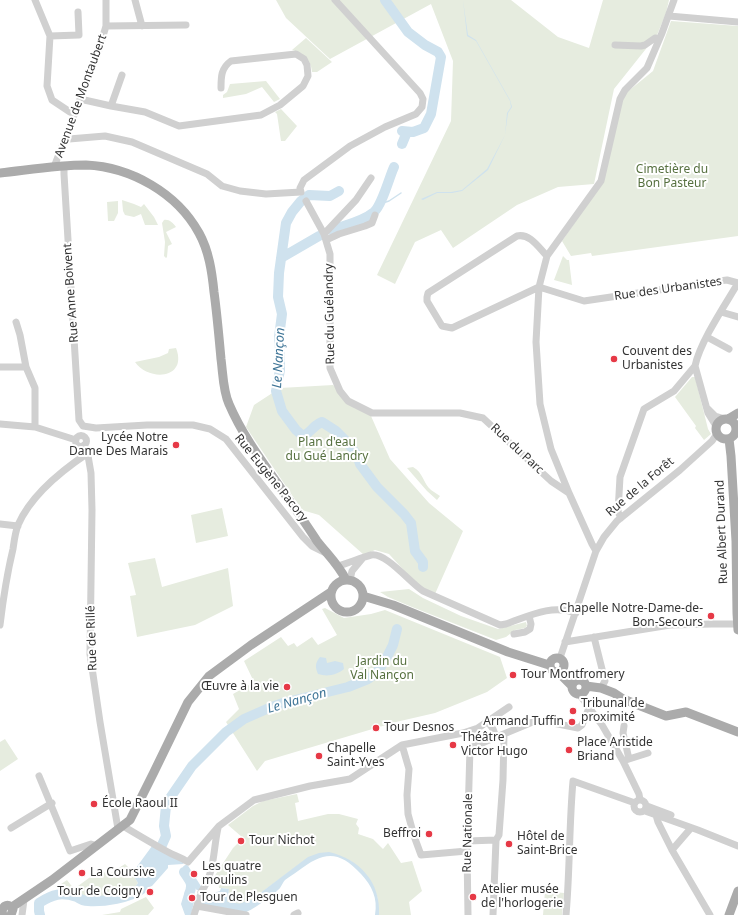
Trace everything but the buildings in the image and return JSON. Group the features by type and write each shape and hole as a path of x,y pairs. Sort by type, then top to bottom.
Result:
{"main road":[{"path":"0,173 85,165 119,171 155,187 180,207 190,219 204,244 212,273 223,381 228,402 238,424 323,549 348,580 359,586 362,600 358,609 348,613 338,610 331,602 331,592"},
{"path":"731,421 736,432 728,439 720,438 716,430 719,422 731,421 738,413"},
{"name":"Rue Albert Durand","path":"728,439 731,456 737,541 738,626"},
{"name":"Rue Eugène Pacory","path":"323,549 337,573 337,583"},
{"path":"8,913 130,820 188,702 209,676 315,604 331,592 337,583 348,580"},
{"path":"362,600 393,606 508,652 549,665 551,670 561,670 574,683"},
{"path":"315,604 331,602"},
{"path":"549,665 552,659 560,658 564,664 561,670"},
{"path":"574,683 582,681 586,686 601,688 614,693 623,699 666,716 686,712 738,732"},
{"path":"574,683 573,692 579,694 585,691 586,686"},
{"path":"729,915 738,891"},
{"path":"734,915 738,905"}],"street":[{"path":"35,0 50,36 47,86 52,100 74,113"},
{"name":"Avenue de Montaubert","path":"54,168 106,26 106,0"},
{"path":"135,0 142,26"},
{"path":"64,141 69,139 105,136 132,142 207,174 222,186 240,191 266,194 301,192 300,188 304,180 350,146 385,128 410,118 422,107 420,93 386,54 335,0"},
{"path":"596,551 569,493 551,449 540,404 536,342 540,287 547,256 601,181 620,99 625,90 647,68 669,16 674,0"},
{"path":"50,36 79,35 78,12"},
{"path":"669,16 738,22"},
{"path":"106,26 186,26"},
{"path":"616,45 641,46 655,38 659,39"},
{"path":"80,99 145,112 179,126 261,115 280,105 303,86 308,76 307,65 304,59 296,54 231,61 226,64 221,75 221,88"},
{"path":"111,106 122,75"},
{"name":"Rue Anne Boivent","path":"64,166 81,423"},
{"path":"325,237 356,200 371,178"},
{"name":"Rue du Guélandry","path":"306,201 325,237 330,254 330,368 340,391 348,401 372,413"},
{"path":"325,237 372,223 375,215"},
{"path":"540,287 452,328 442,326 427,301 428,293 517,236 522,235 528,237 547,256"},
{"name":"Rue des Urbanistes","path":"540,287 584,300 727,280 738,283 707,337 696,362 674,391 644,409 620,477 618,512 621,518"},
{"path":"721,312 738,318"},
{"path":"16,322 26,367 35,388 35,427"},
{"path":"707,337 729,349"},
{"path":"696,362 708,413 716,430"},
{"path":"0,367 26,367"},
{"path":"706,406 715,416 731,421"},
{"name":"Rue du Parc","path":"372,413 460,413 484,418 551,481 569,493"},
{"path":"81,423 82,439"},
{"name":"Rue Eugène Pacory","path":"81,423 93,428 193,424 210,429 226,439 303,537 312,546 323,549"},
{"path":"0,424 35,427 82,439"},
{"path":"82,439 93,428"},
{"name":"Rue de la Forêt","path":"560,658 596,551 610,528 680,470 712,441 716,430"},
{"name":"Rue de Rillé","path":"82,439 88,453 91,473 92,510 90,654 100,722 121,828"},
{"path":"0,625 3,599 18,526 29,507 43,490 63,471 88,453"},
{"path":"0,524 18,526"},
{"path":"338,566 370,555 379,556 388,561 414,586 500,625 548,610 560,609 576,613"},
{"path":"348,580 352,571 362,559"},
{"path":"514,634 525,632 530,629 532,624 528,616"},
{"path":"565,642 670,625 738,626"},
{"path":"594,637 605,681 601,688"},
{"path":"579,694 626,760 639,794 634,808 636,811 641,813 646,809"},
{"path":"121,828 175,855 180,856 188,862 219,826 254,800 350,779 402,745 463,733 478,728 509,707"},
{"path":"488,722 496,737 540,720 578,728 582,725 589,708"},
{"path":"624,726 623,734 626,760"},
{"path":"493,915 496,840 499,835 500,827 503,780 504,734"},
{"name":"Rue Nationale","path":"468,915 467,841 470,748 496,737"},
{"path":"402,745 409,769 407,794 408,814 421,854 467,850"},
{"path":"626,760 648,753"},
{"path":"39,776 52,803 70,851 91,844 97,846"},
{"path":"566,915 569,890 573,781 637,802 645,802 646,809"},
{"path":"11,828 52,803"},
{"path":"646,809 656,815 738,846"},
{"path":"646,809 738,842"},
{"path":"656,815 672,850 710,915"},
{"path":"194,915 200,894 206,886 211,874 215,842 219,826"},
{"path":"672,850 691,828"},
{"path":"467,841 496,840"},
{"path":"197,906 246,915"}],"green space":[{"path":"276,0 511,0 558,37 589,48 603,0 669,0 666,13 657,35 614,89 594,184 558,187 517,205 453,248 441,230 415,242 395,284 377,275 451,121 453,61 431,4 330,59 286,18"},
{"name":"Cimetière du Bon Pasteur","path":"671,21 738,26 738,236 592,256 591,253 571,256 562,241 603,182 623,99 626,93 653,71"},
{"path":"306,38 332,62 317,72 312,72 310,64 303,55 292,50"},
{"path":"266,81 280,99 274,102 262,87 246,94 223,98 223,95 227,92 230,84"},
{"path":"281,109 297,126 285,141 281,141 277,114 275,112"},
{"path":"122,200 141,207 144,204 158,225 145,225 141,214 134,217 125,215"},
{"path":"118,201 118,213 114,221 108,221 107,202"},
{"path":"164,220 169,221 176,227 166,232 172,244 168,246 166,258 164,256 165,242 162,223"},
{"path":"563,256 569,260 572,285 554,280"},
{"path":"176,348 178,358 177,366 172,371 165,374 157,375 149,373 135,362 159,357 168,353 169,349"},
{"path":"692,377 695,377 708,429 711,434 704,440 675,397"},
{"name":"Plan d'eau du Gué Landry","path":"333,385 371,416 390,459 429,503 463,531 435,594 419,587 389,554 375,550 364,555 319,515 302,510 246,427 254,405 280,388"},
{"path":"413,467 419,472 428,487 440,496 437,500 407,468"},
{"path":"222,508 228,536 196,543 191,515"},
{"path":"155,558 162,587 228,568 233,606 195,625 137,637 130,596 136,595 128,563"},
{"path":"409,589 423,598 461,616 498,629 526,622 527,626 525,628 515,630 506,637 496,640 412,607 380,592"},
{"name":"Jardin du Val Nançon","path":"325,608 344,618 371,614 385,610 500,657 507,678 487,692 435,713 396,722 265,761 257,771 226,722 239,709 233,694 254,682 244,661 281,637 288,646 294,643 297,647 312,637 318,645 337,635 322,609"},
{"path":"5,739 18,759 0,771 0,742"},
{"path":"297,794 299,802 295,803 298,821 328,814 339,814 358,819 356,824 359,828 358,834 373,839 383,849 388,843 401,863 412,861 422,891 409,902 411,915 376,915 378,902 377,896 369,880 351,861 328,853 308,858 243,906 226,907 229,889 219,888 218,881 214,877 233,848 239,842 242,843 245,841 228,825 253,806 263,801"},
{"path":"125,864 133,872 133,875 138,883 131,892 131,895 99,901 83,900 69,895 61,884 67,880 74,889 97,872 111,873"},
{"path":"545,891 564,893 562,915 543,915"},
{"path":"146,897 154,908 148,915 102,915 120,912 121,909"}],"water":[{"path":"463,0 468,35 476,40 510,100 512,107 508,113 505,135 507,113 511,107 510,101 476,41 467,36"},
{"path":"505,135 488,170 462,191 437,193 423,200 421,199 437,192 462,190 487,169"},
{"path":"320,657 326,658 327,663 335,661 343,663 344,669 332,675 318,674 316,665"},
{"path":"152,846 185,862 183,864 168,865 168,868 152,886 146,888 145,892 141,895 130,897 131,892 138,883 133,875 133,872"},
{"path":"329,852 350,860 366,874 376,893 379,903 379,915 375,915 375,898 371,888 361,874 345,860 330,856 315,860 285,880 280,888 251,910 246,912 233,911 233,907 243,906 308,857 319,853"},
{"path":"221,888 229,889 226,910 200,905 200,899 205,899 206,895 220,891"},
{"path":"184,894 189,896 190,900 194,902 191,915 185,915 181,904"}],"waterway":[{"name":"Le Nançon","path":"385,0 408,32 425,45 438,52 441,57 431,114 424,128 413,132 402,131"},
{"name":"Le Nançon","path":"402,144 407,132"},
{"name":"Le Nançon","path":"331,230 359,221 374,212 383,198 394,167"},
{"name":"Le Nançon","path":"339,191 330,196 309,195 301,201 292,212 286,223 279,273 278,297 282,314 279,337 280,370 276,391 282,411 296,430 303,436 322,422 336,431 348,443 357,455 360,464 377,487 411,523 415,551 423,562 423,567"},
{"path":"380,204 389,201 401,193"},
{"name":"Le Nançon","path":"281,258 319,236"},
{"name":"Le Nançon","path":"156,853 166,836 164,826 166,806 170,798 192,766 226,732 244,719 269,708 283,703 348,687 368,679 376,673 385,661 393,645 397,629"},
{"name":"Le Nançon","path":"186,868 198,887"},
{"path":"184,872 191,884 189,894"},
{"path":"40,915 39,903 53,896 62,894 87,901 102,901 131,895 142,889"},
{"name":"Le Nançon","path":"214,905 241,909 245,907"}],"place":[{"name":"Couvent des Urbanistes","path":"614,359"},
{"name":"Lycée Notre Dame Des Marais","path":"176,445"},
{"name":"Chapelle Notre-Dame-de- Bon-Secours","path":"711,616"},
{"name":"Tour Montfromery","path":"513,675"},
{"name":"Œuvre à la vie","path":"287,687"},
{"name":"Tribunal de proximité","path":"573,711"},
{"name":"Armand Tuffin","path":"572,722"},
{"name":"Tour Desnos","path":"376,728"},
{"name":"Théâtre Victor Hugo","path":"453,745"},
{"name":"Place Aristide Briand","path":"569,750"},
{"name":"Chapelle Saint-Yves","path":"319,756"},
{"name":"École Raoul II","path":"94,804"},
{"name":"Beffroi","path":"429,834"},
{"name":"Tour Nichot","path":"241,841"},
{"name":"Hôtel de Saint-Brice","path":"509,844"},
{"name":"La Coursive","path":"82,873"},
{"name":"Les quatre moulins","path":"194,874"},
{"name":"Tour de Coigny","path":"150,892"},
{"name":"Atelier musée de l'horlogerie","path":"473,897"},
{"name":"Tour de Plesguen","path":"192,898"}]}
